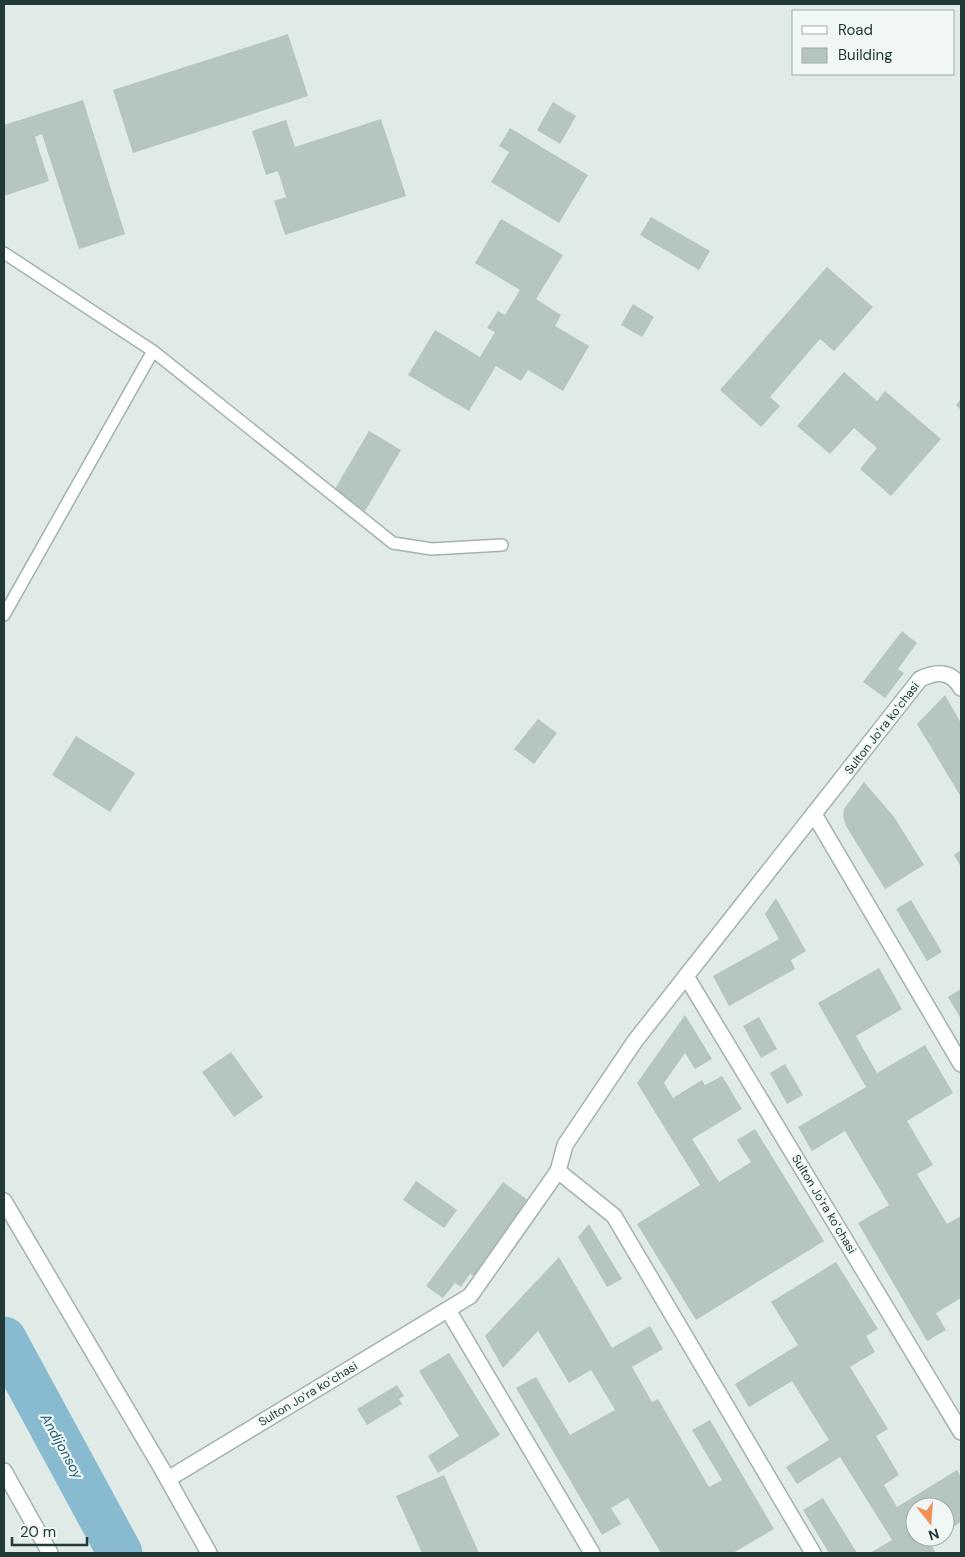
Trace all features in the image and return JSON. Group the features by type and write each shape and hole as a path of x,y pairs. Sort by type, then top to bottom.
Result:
{"street":[{"name":"Sulton Joʻra koʻchasi","path":"168,1479 470,1296 558,1170 565,1145 635,1041 920,679 932,674 946,674 958,683 961,688"},
{"path":"814,814 961,1064"},
{"name":"Sulton Joʻra koʻchasi","path":"686,976 961,1432"},
{"path":"558,1170 614,1216 813,1553"},
{"path":"4,1201 168,1479 209,1553"},
{"path":"448,1310 592,1553"},
{"path":"4,1471 50,1553"}],"lane":[{"path":"4,253 154,351 394,543 432,549 502,545"},
{"path":"4,615 154,351"}],"building":[{"path":"288,34 308,96 133,153 113,90"},
{"path":"83,100 125,234 79,249 42,134 35,137 49,181 4,196 4,125"},
{"path":"553,102 576,116 560,144 537,130"},
{"path":"381,119 406,196 285,235 274,201 286,197 278,171 266,175 252,131 286,120 295,147"},
{"path":"510,128 588,175 559,223 491,182 509,152 499,146"},
{"path":"651,217 710,251 699,270 640,235"},
{"path":"501,219 563,255 536,299 561,315 555,326 589,346 563,391 528,370 521,381 496,366 469,411 408,375 435,330 480,357 495,332 487,328 498,311 505,315 520,290 475,263"},
{"path":"827,267 873,307 834,351 820,339 770,397 780,406 761,427 720,390"},
{"path":"633,304 654,317 642,337 621,325"},
{"path":"844,372 877,401 885,391 941,439 891,496 860,469 877,448 854,428 830,454 797,426"},
{"path":"961,399 961,410 956,405"},
{"path":"369,431 401,450 365,511 333,492"},
{"path":"902,631 917,643 898,669 904,673 885,698 863,682"},
{"path":"945,695 961,723 961,797 917,724"},
{"path":"538,719 557,733 534,764 514,749"},
{"path":"76,736 135,773 110,812 52,775"},
{"path":"864,782 894,817 924,865 885,889 846,826 843,816 844,809"},
{"path":"961,850 961,867 954,855"},
{"path":"776,898 806,951 791,960 795,969 729,1006 713,976 779,939 765,914"},
{"path":"911,900 942,952 927,961 896,909"},
{"path":"879,968 902,1009 856,1036 877,1073 925,1045 953,1093 907,1121 933,1165 917,1174 947,1224 961,1216 961,1298 936,1313 946,1330 927,1341 858,1223 889,1205 845,1131 812,1151 798,1127 866,1087 818,1003"},
{"path":"961,989 961,1019 948,997"},
{"path":"685,1015 712,1059 695,1069 685,1053 664,1083 673,1098 702,1080 705,1085 722,1076 742,1109 692,1139 719,1182 751,1162 737,1140 755,1129 824,1241 696,1320 637,1224 700,1185 637,1083"},
{"path":"759,1017 777,1049 761,1058 743,1026"},
{"path":"231,1052 263,1097 234,1117 202,1072"},
{"path":"785,1064 803,1095 787,1104 770,1073"},
{"path":"416,1181 457,1210 444,1228 403,1200"},
{"path":"503,1182 529,1201 474,1276 470,1274 461,1287 455,1283 443,1298 426,1286"},
{"path":"589,1224 622,1279 607,1287 578,1237"},
{"path":"559,1257 612,1348 650,1326 663,1349 632,1367 652,1402 658,1399 709,1487 722,1480 692,1430 710,1420 774,1529 733,1553 661,1553 628,1498 611,1508 621,1524 602,1535 516,1388 536,1377 570,1435 615,1410 591,1370 569,1383 538,1331 503,1368 485,1336"},
{"path":"836,1262 878,1329 866,1336 875,1352 850,1367 888,1429 876,1436 899,1475 884,1485 897,1507 905,1502 905,1547 932,1547 936,1553 870,1553 892,1540 840,1457 797,1484 786,1467 829,1440 792,1381 749,1407 735,1384 798,1345 771,1302"},
{"path":"449,1353 500,1435 438,1473 428,1456 459,1436 419,1371"},
{"path":"397,1385 404,1396 399,1399 402,1404 367,1425 357,1409"},
{"path":"957,1470 961,1477 961,1522 955,1526 955,1497 913,1497"},
{"path":"444,1475 479,1553 422,1553 396,1496"},
{"path":"823,1498 857,1553 829,1553 803,1510"}],"waterway":[{"name":"Andijonsoy","path":"4,1339 120,1553"}]}
